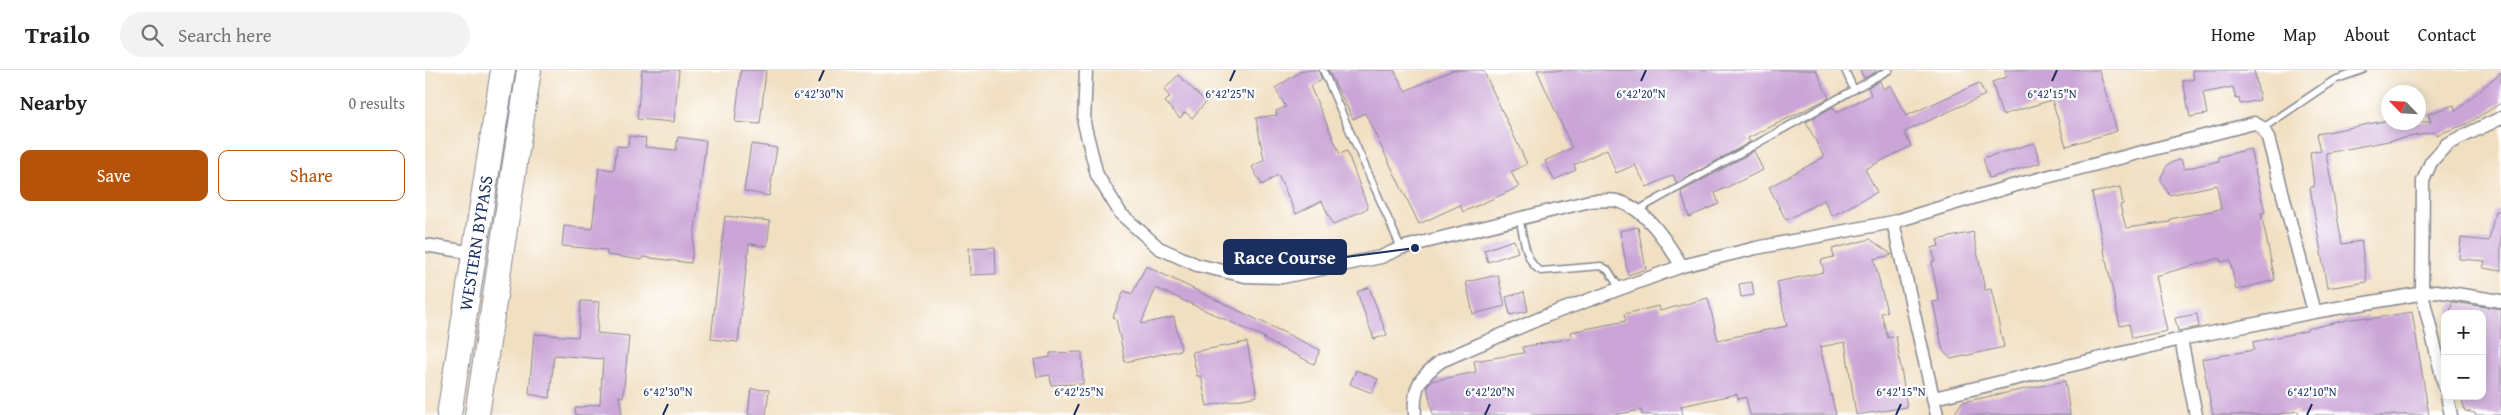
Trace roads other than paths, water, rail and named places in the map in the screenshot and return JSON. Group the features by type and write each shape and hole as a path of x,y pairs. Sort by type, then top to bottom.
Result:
{"highway":[{"name":"WESTERN BYPASS","path":"449,415 503,70"},
{"name":"WESTERN BYPASS","path":"477,415 529,70"}],"street":[{"path":"1085,70 1084,123 1097,175 1121,214 1159,248 1197,265 1245,276 1282,277 1381,257 1401,248 1519,217 1590,201 1617,201 1638,210 1665,240 1682,266"},
{"path":"2441,372 2422,294 2423,181 2431,162 2447,144 2501,118"},
{"path":"1415,415 1416,387 1426,372 1441,361 1548,315 1682,266 1756,248 1893,222 2012,186 2253,124 2263,128 2268,138 2314,312"},
{"path":"1893,222 1937,415"},
{"path":"425,245 474,254"},
{"path":"1934,398 2181,339 2314,312 2436,291 2501,301"},
{"path":"2181,339 2196,415"},
{"path":"2448,400 2451,415"}],"lane":[{"path":"1323,70 1401,248"},
{"path":"1845,70 1854,90"},
{"path":"1638,210 1889,70"},
{"path":"2263,128 2334,80 2363,70"},
{"path":"1519,217 1530,261 1535,268 1541,271 1601,266 1608,270 1620,289"}],"place":[{"name":"Race Course","path":"1415,248"}]}
